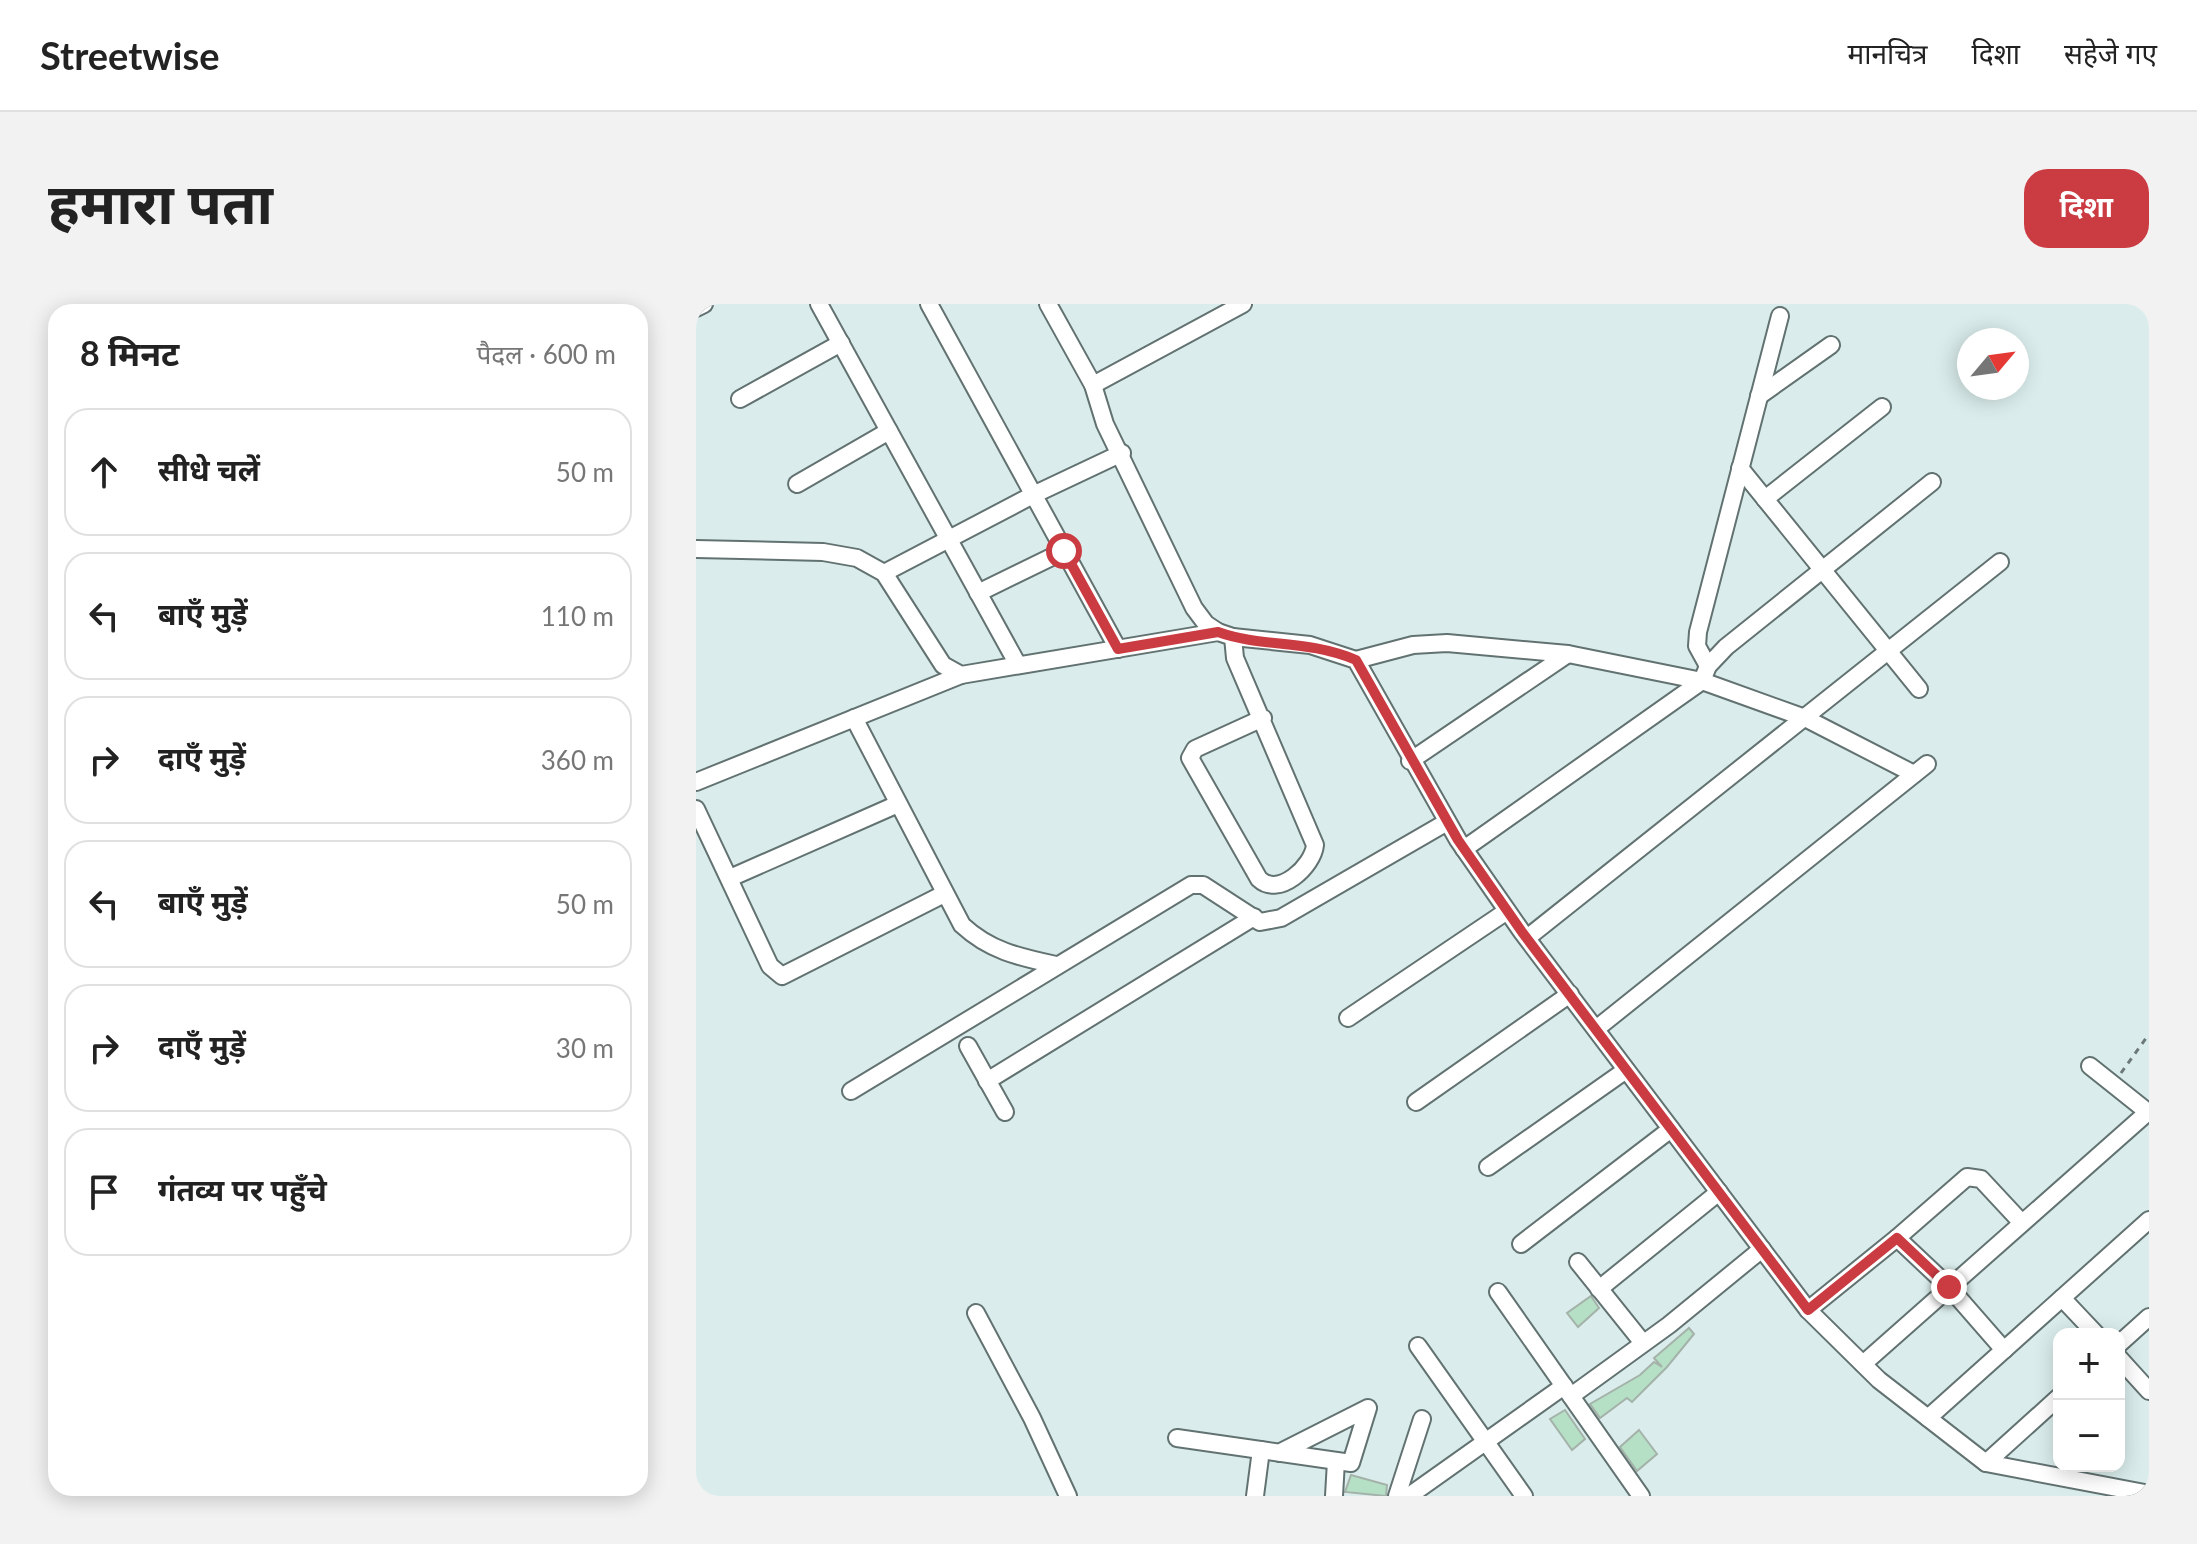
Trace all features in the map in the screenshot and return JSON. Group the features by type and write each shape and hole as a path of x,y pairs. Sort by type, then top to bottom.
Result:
{"street":[{"path":"696,308 704,304"},
{"path":"819,304 1018,665"},
{"path":"929,304 1118,649"},
{"path":"1048,304 1093,385 1105,424 1122,453 1194,608 1206,624 1225,635 1263,718 1315,845 1314,856 1299,873 1274,886 1259,879 1190,758 1195,749 1263,718"},
{"path":"1093,385 1243,304"},
{"path":"1705,674 1697,646 1698,632 1780,316"},
{"path":"740,399 841,343"},
{"path":"1759,396 1831,345"},
{"path":"1765,499 1882,407"},
{"path":"797,484 889,431"},
{"path":"884,573 1033,495 1122,453"},
{"path":"1740,468 1919,689"},
{"path":"1464,849 1705,674 1726,647 1932,482"},
{"path":"696,549 823,552 857,558 884,573 944,673"},
{"path":"978,593 1064,551"},
{"path":"1527,938 2000,562"},
{"path":"696,782 854,718 944,673 961,675 1225,635 1310,645 1356,660 1413,645 1447,643 1568,654 1705,674 1920,769 1596,1029"},
{"path":"1410,761 1568,654"},
{"path":"1356,660 1410,761 1464,849 1507,911 1808,1310 1863,1364 1986,1463 2113,1492 2149,1494"},
{"path":"854,718 962,925 981,942 1056,965"},
{"path":"730,878 898,804"},
{"path":"696,809 770,966 782,976 788,976 944,894"},
{"path":"851,1091 1191,885 1203,885 1260,922 1281,918 1447,822"},
{"path":"1348,1018 1507,911"},
{"path":"987,1081 1254,917"},
{"path":"1416,1102 1570,994"},
{"path":"968,1046 1005,1112"},
{"path":"1863,1364 2148,1113 2090,1066"},
{"path":"1488,1167 1626,1070"},
{"path":"1521,1244 1671,1129"},
{"path":"1808,1310 1967,1177 1981,1179 2022,1223"},
{"path":"1599,1289 1719,1192"},
{"path":"1928,1418 2149,1220"},
{"path":"1897,1238 1949,1287 2004,1350"},
{"path":"1409,1496 1486,1442 1643,1343 1762,1249"},
{"path":"1578,1262 1643,1343"},
{"path":"1498,1292 1641,1496"},
{"path":"2062,1298 2090,1328"},
{"path":"976,1313 1032,1418 1068,1496"},
{"path":"2125,1339 2149,1317"},
{"path":"1418,1346 1524,1496"},
{"path":"2125,1365 2149,1391"},
{"path":"1986,1463 2056,1400"},
{"path":"1177,1438 1270,1451 1351,1463 1368,1408 1270,1451 1255,1496"},
{"path":"1397,1496 1422,1419"},
{"path":"1334,1496 1336,1461"}],"path":[{"path":"2113,1085 2149,1034"}],"building":[{"path":"1591,1296 1599,1308 1578,1327 1567,1313"},
{"path":"1689,1328 1694,1334 1667,1367 1632,1402 1627,1398 1600,1418 1590,1404 1640,1375 1654,1362 1662,1367 1654,1358"},
{"path":"1565,1410 1585,1439 1572,1450 1550,1419"},
{"path":"1639,1430 1657,1454 1637,1471 1620,1447"},
{"path":"1351,1475 1387,1485 1386,1496 1345,1492"}],"route":[{"path":"1064,551 1118,649 1218,632 1233,637 1310,645 1356,660 1410,761 1458,840 1522,932 1808,1310 1897,1238 1949,1287"}]}
